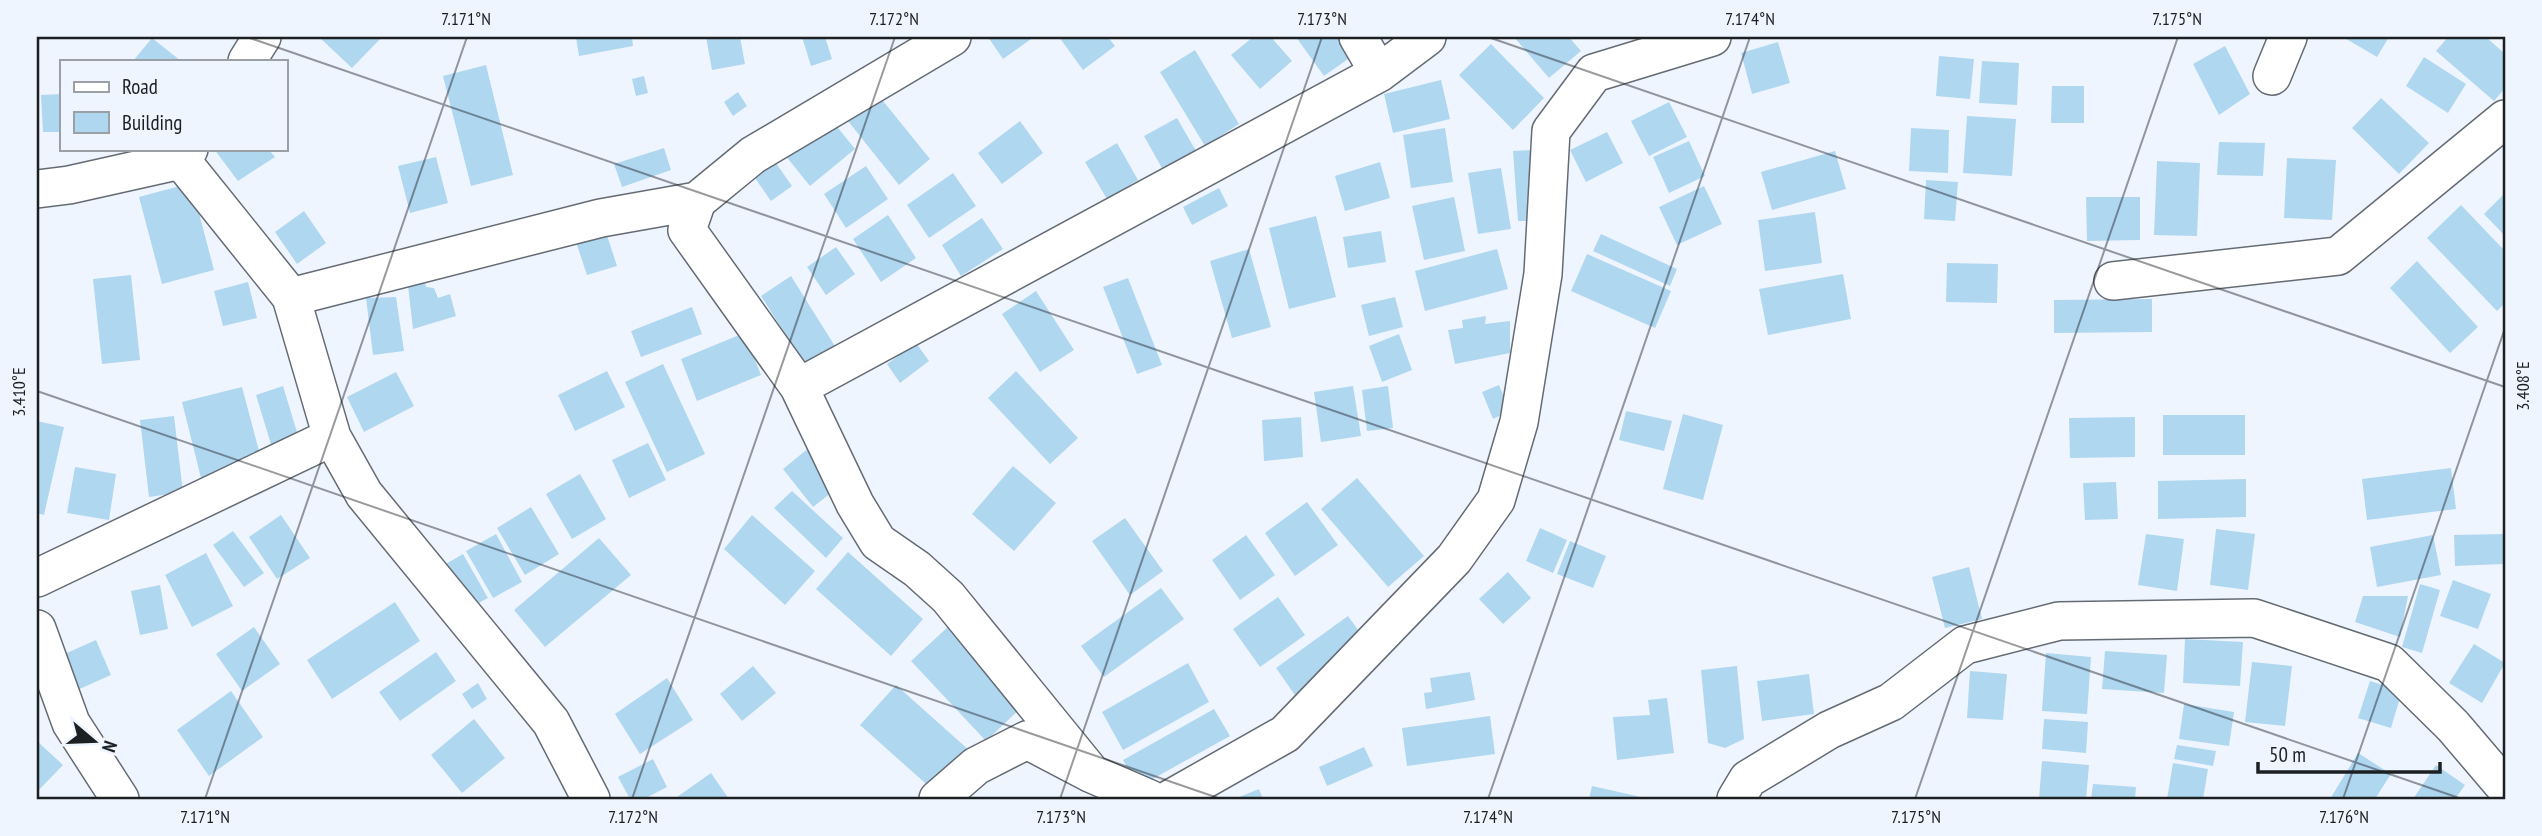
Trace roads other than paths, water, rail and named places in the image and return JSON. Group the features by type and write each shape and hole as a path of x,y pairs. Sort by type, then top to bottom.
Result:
{"street":[{"path":"248,60 262,37"},
{"path":"291,297 601,218 697,201 753,155 952,37"},
{"path":"1358,37 1379,73"},
{"path":"799,387 1379,73 1427,37"},
{"path":"1170,799 1285,734 1454,559 1496,500 1519,422 1543,274 1550,131 1594,73 1712,37"},
{"path":"2273,76 2288,37"},
{"path":"2113,281 2338,256 2505,119"},
{"path":"37,189 69,185 185,154 291,297 332,437 364,494 551,722 591,799"},
{"path":"697,201 687,230 799,387 855,504 878,542 917,569 948,597 1092,774"},
{"path":"37,578 332,437"},
{"path":"1736,799 1748,779 1829,730 1891,702 1965,645 2059,621 2254,618 2389,663 2453,726 2505,788"},
{"path":"37,629 71,723 120,799"},
{"path":"938,799 976,766 1027,740 1092,774 1150,799"}]}
